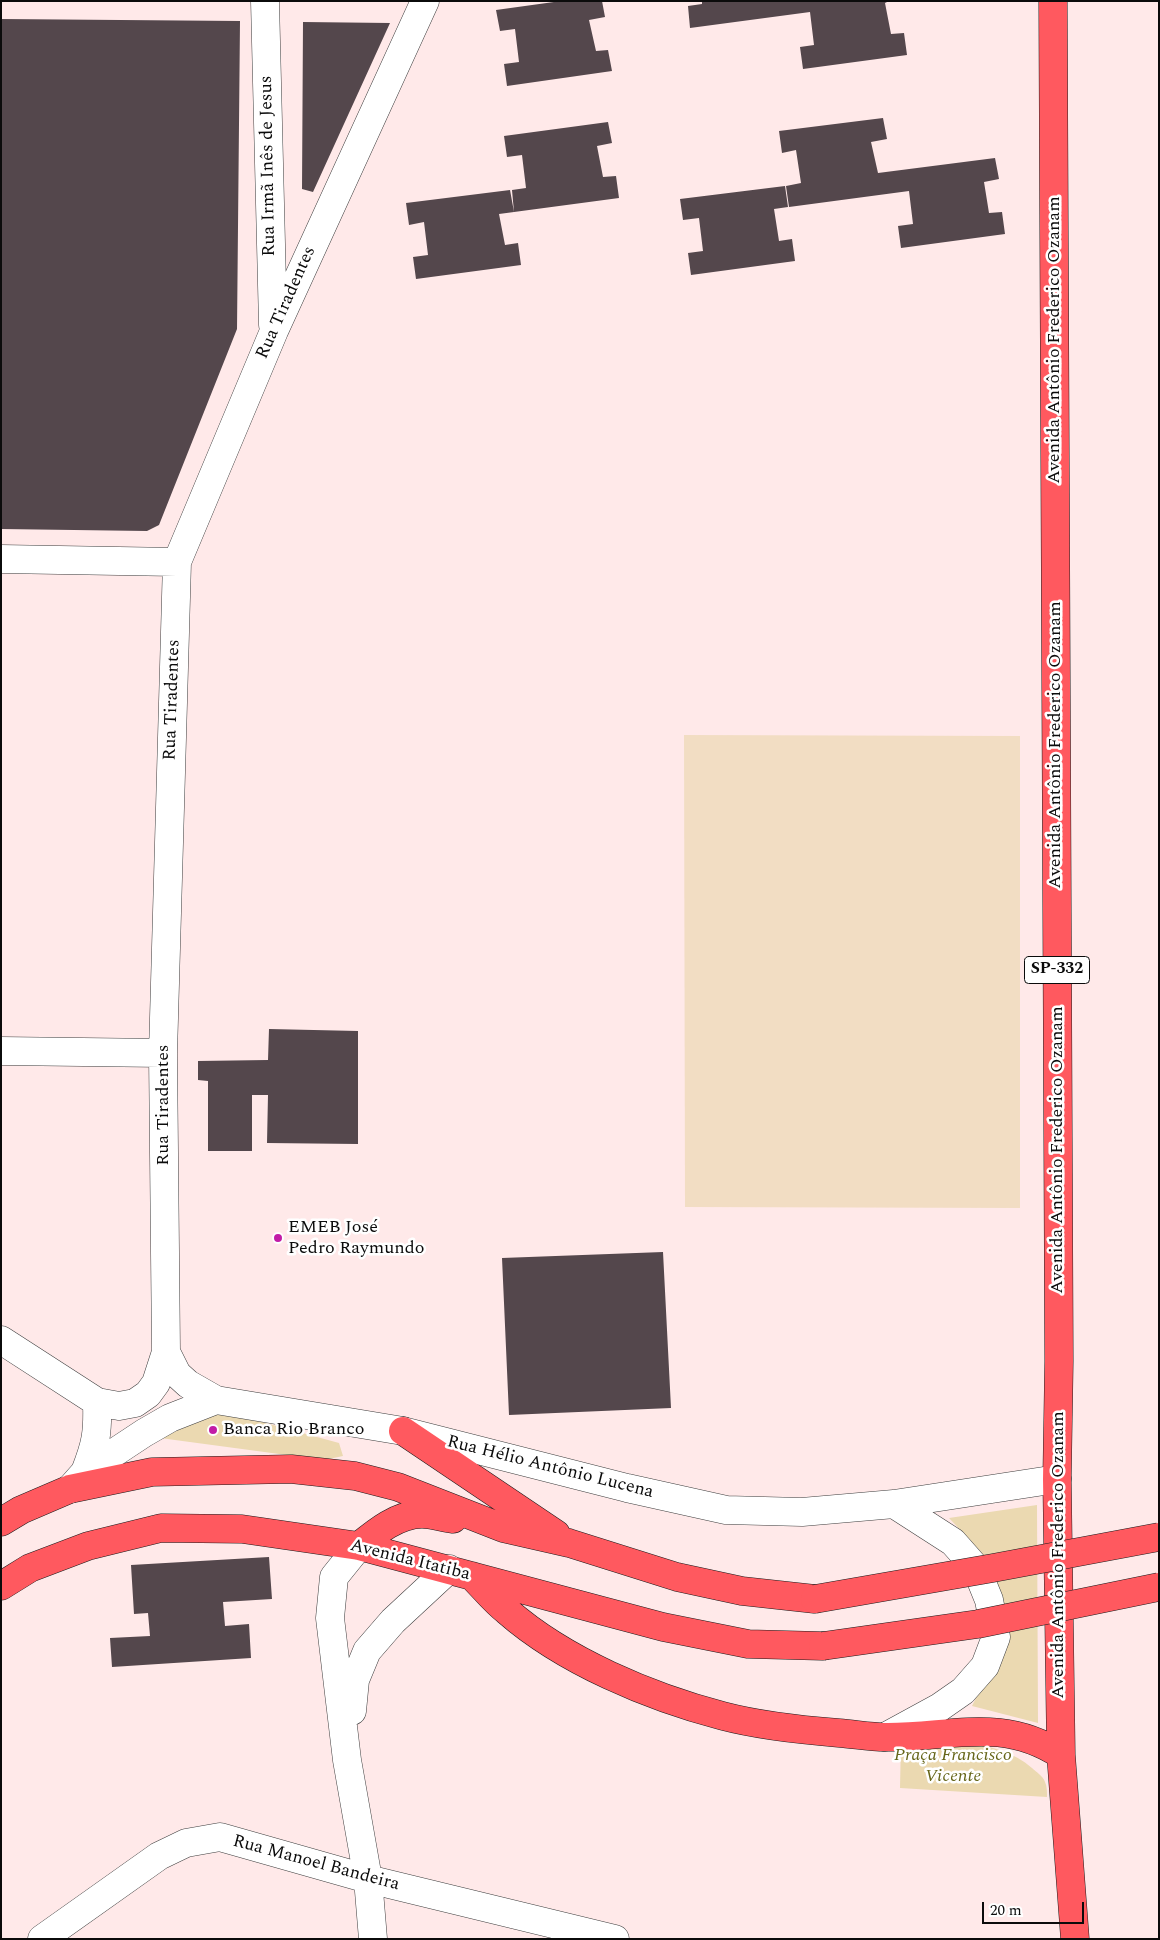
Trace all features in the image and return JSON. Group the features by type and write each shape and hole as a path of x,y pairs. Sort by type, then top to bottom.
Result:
{"main road":[{"name":"Avenida Antônio Frederico Ozanam","path":"1053,1 1059,1361 1057,1479 1061,1755 1074,1939"},
{"path":"403,1431 569,1544"},
{"path":"1,1522 77,1481 152,1472 291,1469 355,1476 398,1487 503,1528"},
{"path":"359,1546 379,1529 404,1517 421,1514 503,1528 569,1544 678,1577 742,1591 815,1598 993,1568 1159,1537"},
{"name":"Avenida Itatiba","path":"1,1586 30,1568 88,1546 161,1528 242,1529 359,1546 662,1627 748,1644 823,1646 978,1624 1159,1586"},
{"path":"460,1573 537,1634 582,1662 650,1692 724,1717 788,1729 885,1737 976,1730 1014,1734 1049,1747 1061,1755"}],"street":[{"name":"Rua Irmã Inês de Jesus","path":"265,1 274,331"},
{"name":"Rua Tiradentes","path":"98,1402 119,1406 135,1403 148,1394 156,1383 166,1352 163,1053 177,562 274,331 425,1"},
{"path":"1,559 177,562"},
{"path":"1,1051 163,1053"},
{"path":"1,1340 98,1402 98,1434 94,1450 77,1481"},
{"path":"166,1352 177,1374 188,1384 216,1400"},
{"name":"Rua Hélio Antônio Lucena","path":"216,1400 403,1431 627,1488 726,1510 802,1512 894,1504 1057,1479"},
{"path":"77,1481 170,1418 216,1400"},
{"path":"885,1737 940,1707 963,1691 985,1666 996,1637 989,1600 976,1568 953,1542 894,1504"},
{"path":"359,1546 334,1577 330,1618 347,1760 368,1879 373,1939"},
{"path":"347,1760 355,1680 366,1651 393,1621 460,1573"},
{"name":"Rua Manoel Bandeira","path":"42,1939 159,1856 186,1843 220,1837 368,1879 615,1939"}],"green space":[{"path":"222,1411 339,1443 343,1456 324,1460 160,1438"},
{"path":"1037,1505 1038,1723 972,1706 992,1666 999,1594 981,1552 949,1518"},
{"name":"Praça Francisco Vicente","path":"901,1741 953,1742 987,1746 1003,1751 1018,1758 1041,1776 1046,1785 1047,1797 900,1788"}],"shaded area":[{"path":"684,735 1020,736 1020,1208 685,1207"}],"building":[{"path":"561,1 602,1 605,17 589,20 596,51 608,50 612,71 507,86 504,64 519,62 515,29 500,31 496,10"},
{"path":"702,1 889,1 885,3 891,34 904,33 907,55 803,69 800,47 814,45 810,12 690,28 688,6 702,4"},
{"path":"1,19 240,21 237,329 159,525 147,531 1,529"},
{"path":"303,22 390,23 313,192 302,189"},
{"path":"883,118 887,139 871,142 878,173 995,158 999,179 984,182 989,213 1002,212 1005,234 901,248 898,226 913,224 909,191 789,207 786,186 801,183 796,150 782,153 779,131"},
{"path":"608,122 612,143 597,146 603,177 616,176 619,198 514,212 512,190 526,188 522,155 507,157 504,136"},
{"path":"785,186 788,207 774,209 779,241 792,239 795,261 691,275 688,253 703,251 699,218 683,220 680,199"},
{"path":"510,190 514,212 499,214 505,245 518,243 521,265 416,279 413,257 428,255 424,222 409,225 406,203"},
{"path":"269,1029 358,1031 358,1144 267,1143 268,1095 252,1095 252,1151 208,1151 208,1081 198,1080 198,1061 268,1060"},
{"path":"663,1252 671,1408 509,1415 502,1258"},
{"path":"269,1557 272,1599 223,1602 225,1626 249,1624 251,1658 112,1667 110,1638 150,1636 148,1613 134,1614 131,1565"}],"place":[{"name":"EMEB José Pedro Raymundo","path":"278,1238"},
{"name":"Banca Rio Branco","path":"213,1430"}]}
